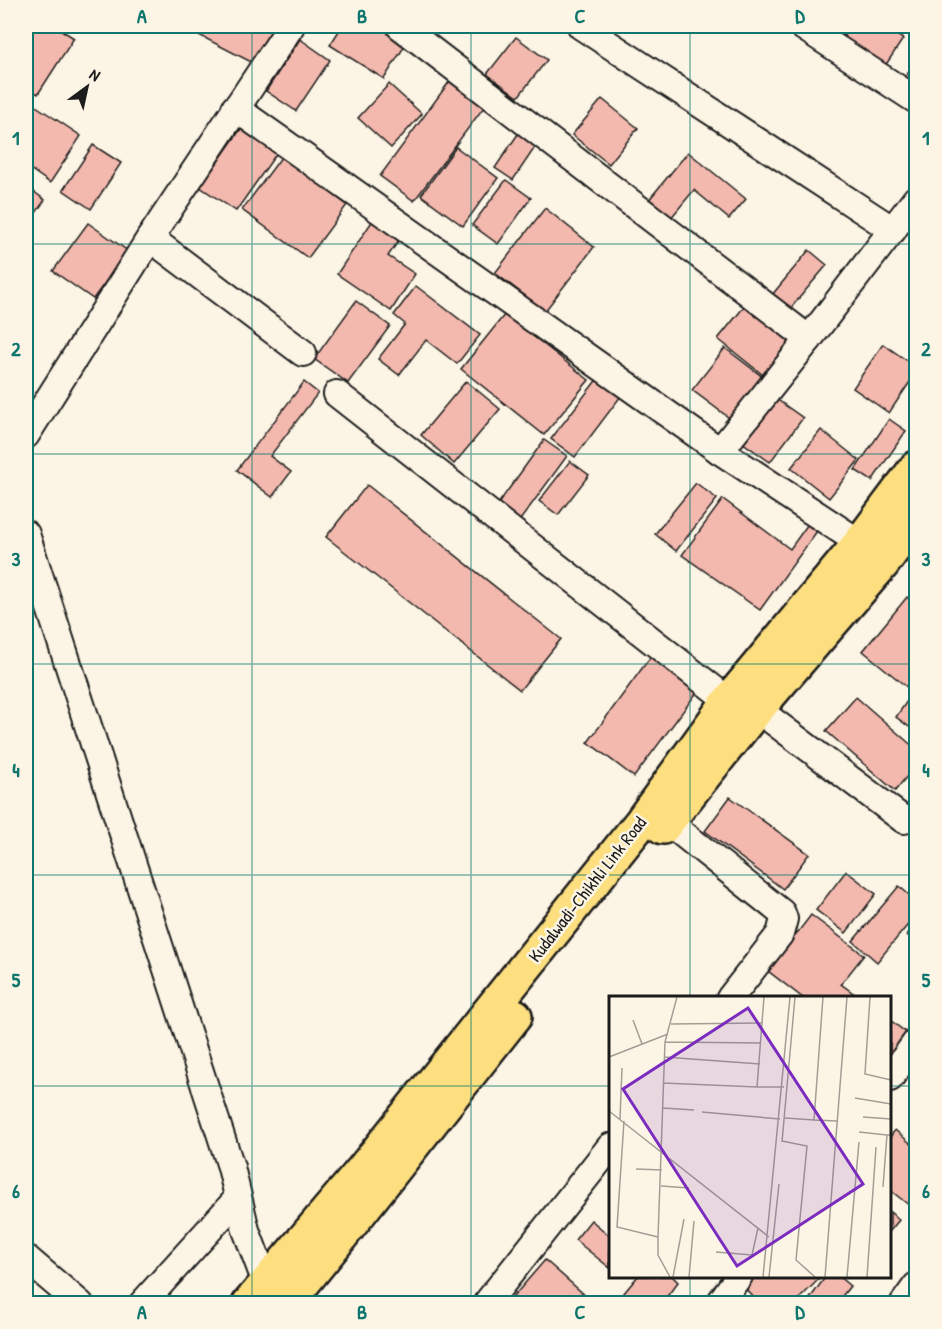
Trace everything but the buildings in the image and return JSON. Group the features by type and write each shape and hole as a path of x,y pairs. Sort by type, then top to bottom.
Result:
{"main road":[{"name":"Kudalwadi-Chikhli Link Road","path":"871,553 916,468"},
{"name":"Kudalwadi-Chikhli Link Road","path":"267,1297 361,1172 642,821 871,553 916,518"},
{"name":"Kudalwadi-Chikhli Link Road","path":"267,1297 338,1240 668,822 743,705"}],"street":[{"path":"26,435 150,238 291,26"},
{"path":"400,26 809,339"},
{"path":"581,26 893,230"},
{"path":"801,26 916,100"},
{"path":"235,108 720,451 871,553"},
{"path":"720,451 916,199"},
{"path":"150,238 303,353"},
{"path":"337,394 743,705 912,818"},
{"path":"26,534 231,1167 246,1230 267,1297"},
{"path":"668,822 782,913 784,919 780,934 732,996"},
{"path":"891,1077 916,1042"},
{"path":"486,1304 609,1148"},
{"path":"142,1304 238,1198"},
{"path":"26,1258 80,1304"},
{"path":"719,1304 738,1278"},
{"path":"903,1304 916,1286"}]}
